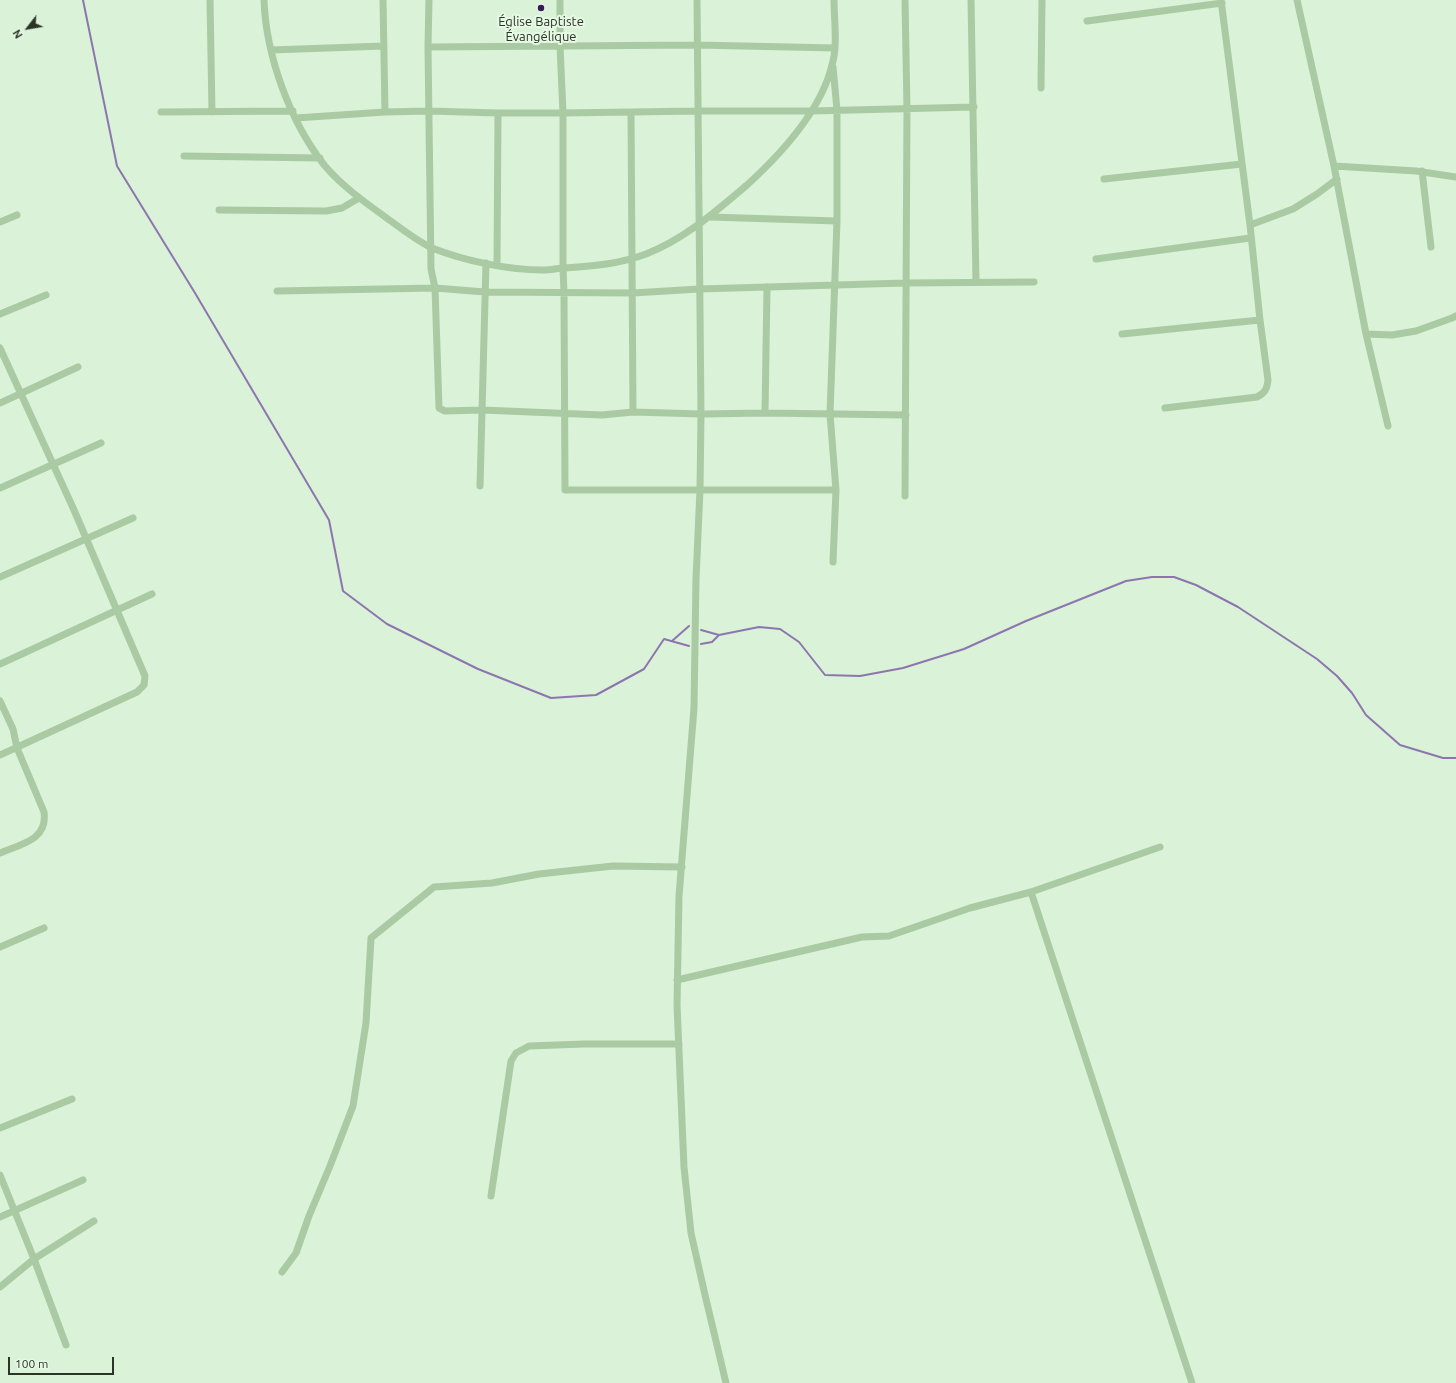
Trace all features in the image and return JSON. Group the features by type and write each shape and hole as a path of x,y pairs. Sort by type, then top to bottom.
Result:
{"street":[{"path":"210,0 212,112"},
{"path":"264,0 264,17 271,50 275,65 294,115 320,158 334,175 359,198 431,247 486,263 508,267 544,270 618,263 661,247 699,225 752,180 772,161 797,132 811,111 826,83 833,65"},
{"path":"383,0 385,112"},
{"path":"429,0 428,47 431,269 435,288 439,408 445,410 602,415 633,412 701,414 765,413 906,415"},
{"path":"560,0 560,46 563,113 562,268 564,293 565,490 836,490"},
{"path":"697,0 701,414 700,490 696,579 694,708 679,896 677,980 684,1167 691,1233 726,1383"},
{"path":"833,562 836,490 830,414 837,222 837,110 833,65 835,48 834,0"},
{"path":"905,0 907,109 905,496"},
{"path":"971,0 976,282"},
{"path":"1041,88 1042,0"},
{"path":"1297,0 1337,179 1366,334 1388,426"},
{"path":"1088,20 1221,1 1250,225 1250,238 1268,380 1266,391 1257,397 1165,408"},
{"path":"428,47 697,45 835,48"},
{"path":"271,50 384,46"},
{"path":"161,112 294,115 429,111 563,113 811,111 974,107"},
{"path":"631,112 633,412"},
{"path":"497,265 498,113"},
{"path":"184,156 320,158"},
{"path":"1104,179 1242,164"},
{"path":"1334,166 1422,172 1456,177"},
{"path":"1422,172 1431,247"},
{"path":"1250,225 1293,209 1337,179"},
{"path":"218,210 326,211 342,208 359,198"},
{"path":"0,222 17,215"},
{"path":"710,217 837,222"},
{"path":"1096,258 1250,238"},
{"path":"480,486 486,263"},
{"path":"277,291 435,288 485,292 633,293 699,289 906,283 1034,282"},
{"path":"765,413 767,287"},
{"path":"0,314 46,295"},
{"path":"1366,334 1392,335 1416,331 1456,316"},
{"path":"1122,334 1260,320"},
{"path":"0,348 53,464 145,676 144,685 137,692 0,755"},
{"path":"0,402 78,367"},
{"path":"0,488 101,443"},
{"path":"0,577 133,518"},
{"path":"0,664 152,594"},
{"path":"0,701 13,730 17,748 44,812 44,824 37,836 0,853"},
{"path":"677,980 862,937 889,936 970,908 1031,892 1160,847"},
{"path":"282,1272 296,1253 309,1216 353,1106 366,1023 371,938 434,887 492,883 539,874 613,866 682,866"},
{"path":"1031,892 1192,1383"},
{"path":"0,947 44,928"},
{"path":"491,1196 511,1061 516,1053 529,1046 584,1044 679,1044"},
{"path":"0,1128 72,1099"},
{"path":"0,1175 34,1259 66,1345"},
{"path":"0,1217 83,1180"},
{"path":"0,1287 34,1259 94,1221"}],"waterway":[{"path":"83,0 117,166 195,293 329,520 343,591 387,624 478,669 551,698 596,695 644,669 664,639 689,646"},
{"path":"701,644 712,642 719,635 759,627 780,629 799,642 825,675 860,676 903,668 964,649 1026,621 1126,581 1152,577 1174,577 1196,585 1238,607 1317,659 1337,676 1352,693 1366,715 1400,745 1443,758 1456,758"},
{"path":"672,641 689,626"},
{"path":"701,630 719,635"}],"place":[{"name":"Église Baptiste Évangélique","path":"541,8"}]}
